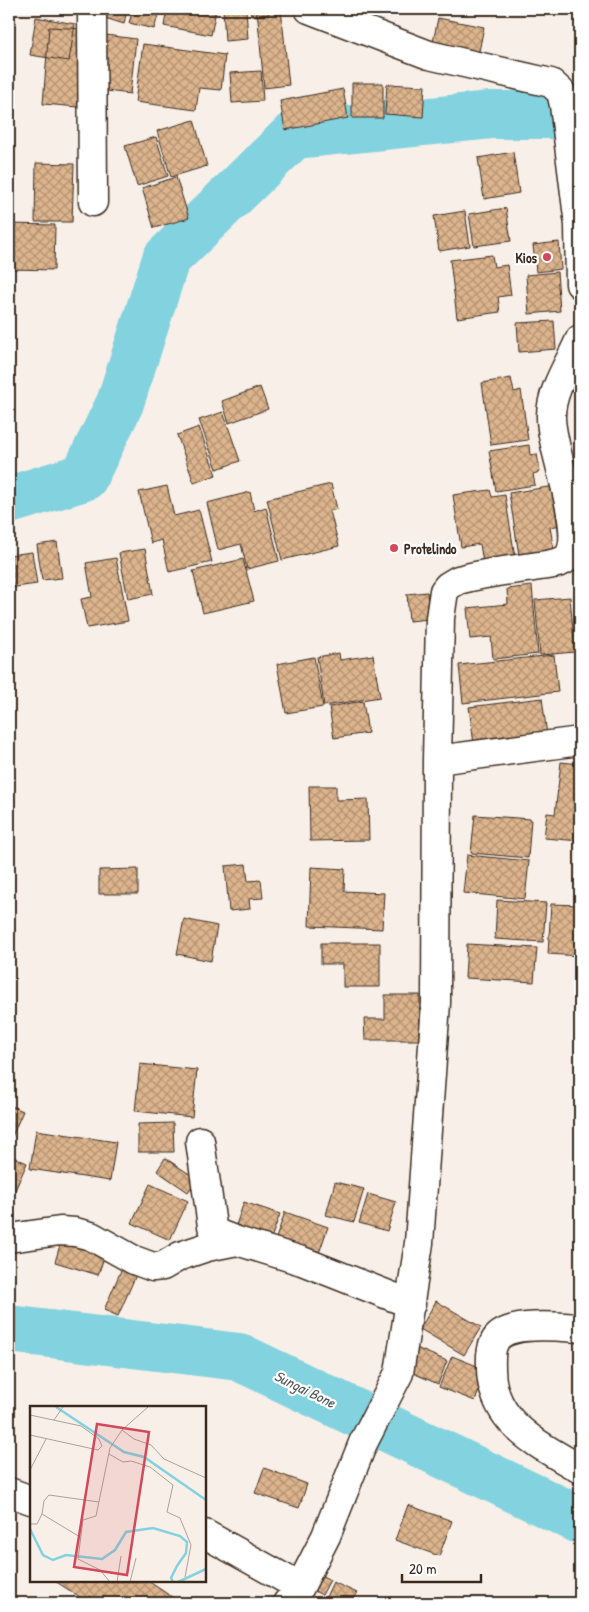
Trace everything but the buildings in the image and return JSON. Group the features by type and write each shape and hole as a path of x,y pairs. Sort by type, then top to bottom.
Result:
{"street":[{"path":"92,9 94,202"},
{"path":"309,9 429,55 552,83 560,92 564,104 579,224 580,284"},
{"path":"206,1535 294,1595 326,1536 363,1443 400,1372 400,1355 411,1304 425,1167 436,1003 437,760 440,618 444,591 458,580 474,576 561,562 575,551 578,542 577,512 552,434 551,418 553,399 580,339"},
{"path":"437,760 580,741"},
{"path":"200,1141 212,1226 216,1233 302,1261 411,1304"},
{"path":"9,1238 60,1231 75,1232 91,1236 134,1260 153,1267 163,1266 180,1256 207,1247 237,1241"},
{"path":"580,1328 538,1326 507,1330 494,1340 491,1380 498,1402 511,1421 541,1446 580,1470"},
{"path":"9,1492 30,1500"}],"waterway":[{"path":"9,500 84,477 120,403 166,259 294,135 491,115 580,115"},
{"name":"Sungai Bone","path":"9,1329 239,1357 580,1520"}],"place":[{"name":"Kios","path":"547,257"},
{"name":"Protelindo","path":"394,548"}]}
